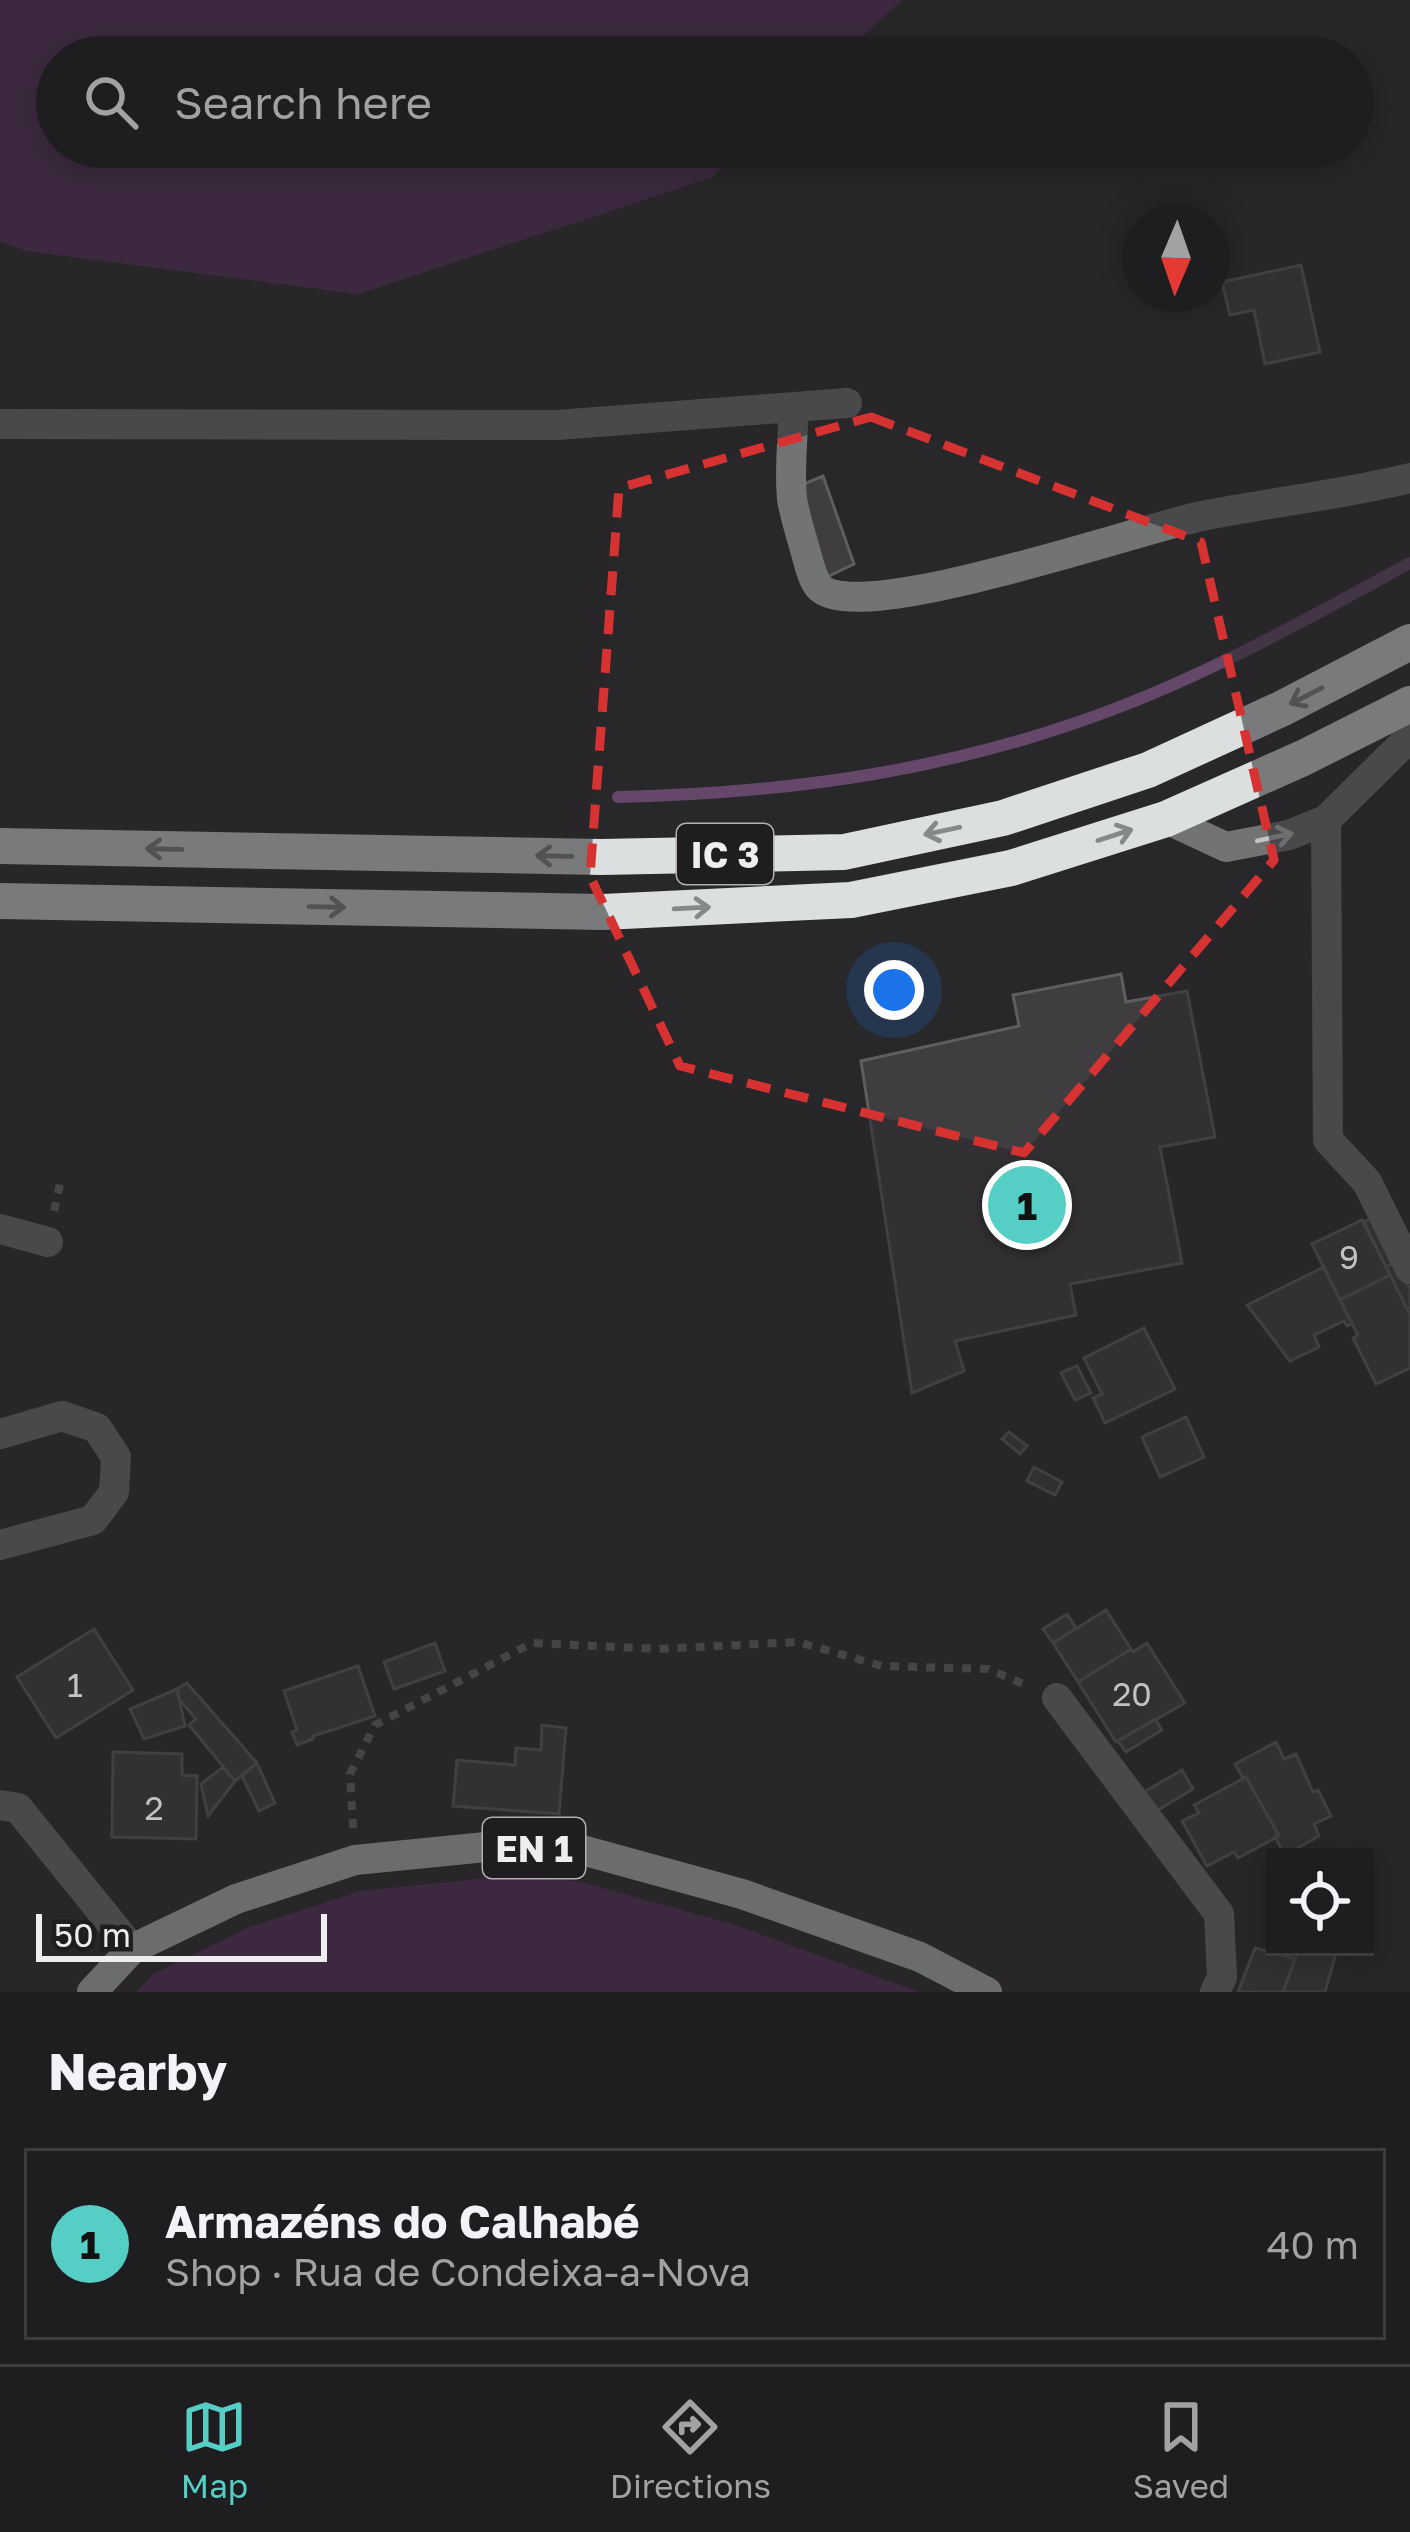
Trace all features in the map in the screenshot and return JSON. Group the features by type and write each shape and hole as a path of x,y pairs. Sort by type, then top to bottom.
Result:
{"highway":[{"name":"IC 3","path":"0,846 602,857 844,852 1003,818 1148,770 1410,642"},
{"name":"IC 3","path":"0,901 603,912 851,900 1010,868 1166,819 1410,704"}],"main road":[{"name":"EN 1","path":"92,1992 133,1949 236,1899 355,1859 496,1846 581,1850 764,1901 920,1957 987,1992"}],"street":[{"path":"0,424 557,425 847,403"},
{"path":"794,407 792,501 811,570 820,587 832,596 880,597 959,583 1200,516 1410,478"},
{"path":"1166,819 1226,847 1288,835 1326,820 1410,733"},
{"path":"1326,820 1328,1140 1366,1182 1410,1269"},
{"path":"0,1228 48,1242"},
{"path":"0,1433 62,1416 97,1428 116,1457 114,1492 93,1520 0,1545"},
{"path":"1057,1698 1219,1914 1222,1977 1215,1992"},
{"path":"0,1804 18,1808 133,1949"}],"path":[{"path":"355,1859 350,1774 375,1725 532,1643 659,1649 797,1642 882,1666 988,1669 1057,1698"}],"highlighted area":[{"path":"871,417 1201,542 1274,860 1024,1153 680,1066 590,876 619,488"}],"shaded area":[{"path":"0,0 902,0 863,36 36,36 36,168 722,168 711,178 358,294 26,251 0,241"},
{"path":"497,1877 577,1881 732,1924 919,1992 136,1992 152,1975 247,1928 361,1891"}],"building":[{"path":"1301,265 1320,352 1265,364 1254,310 1230,315 1230,280"},
{"path":"823,476 854,564 827,577 800,489"},
{"path":"1121,974 1126,1002 1187,991 1215,1137 1160,1147 1182,1263 1070,1284 1076,1315 955,1341 964,1371 912,1393 861,1061 1019,1026 1013,995"},
{"path":"1374,1217 1396,1261 1386,1267 1364,1222"},
{"path":"1362,1220 1390,1275 1340,1300 1312,1244"},
{"path":"1396,1261 1410,1289 1407,1309 1386,1267"},
{"path":"1324,1267 1352,1324 1347,1326 1344,1321 1314,1335 1319,1347 1290,1361 1247,1305"},
{"path":"1390,1275 1410,1315 1410,1368 1376,1384 1340,1300"},
{"path":"1144,1328 1175,1389 1105,1423 1093,1398 1102,1394 1084,1358"},
{"path":"1077,1366 1091,1393 1075,1400 1061,1373"},
{"path":"1186,1417 1204,1457 1160,1477 1142,1437"},
{"path":"1009,1432 1027,1446 1020,1454 1002,1439"},
{"path":"1034,1467 1062,1482 1055,1495 1027,1481"},
{"path":"1106,1610 1131,1649 1078,1682 1053,1643"},
{"path":"1067,1614 1076,1628 1053,1643 1043,1629"},
{"path":"94,1629 133,1690 56,1738 17,1677"},
{"path":"435,1643 445,1671 394,1689 384,1662"},
{"path":"1147,1643 1185,1703 1116,1742 1078,1682"},
{"path":"358,1666 375,1716 297,1745 284,1691"},
{"path":"187,1683 257,1763 235,1781 189,1725 196,1719 179,1699 177,1689"},
{"path":"177,1689 185,1726 144,1739 130,1709"},
{"path":"1155,1719 1162,1730 1126,1752 1118,1741"},
{"path":"542,1725 566,1728 559,1814 453,1806 457,1760 515,1765 516,1748 541,1750"},
{"path":"1276,1742 1284,1759 1296,1754 1313,1792 1318,1790 1331,1816 1314,1824 1319,1836 1298,1848 1281,1848 1275,1837 1279,1836 1235,1764"},
{"path":"113,1752 182,1754 182,1775 197,1776 196,1839 112,1837"},
{"path":"257,1763 275,1803 259,1811 242,1776"},
{"path":"223,1767 235,1781 208,1816 201,1784"},
{"path":"1182,1770 1193,1789 1158,1810 1144,1792"},
{"path":"1246,1777 1279,1836 1238,1858 1234,1852 1207,1866 1182,1821 1199,1813 1194,1805"},
{"path":"1255,1948 1266,1951 1266,1956 1295,1959 1283,1992 1238,1992"},
{"path":"1296,1956 1335,1956 1325,1992 1283,1992"}],"waterway":[{"path":"618,797 811,783 998,747 1122,706 1196,674 1410,563"}],"place":[{"name":"Armazéns do Calhabé","path":"1027,1205"}]}
